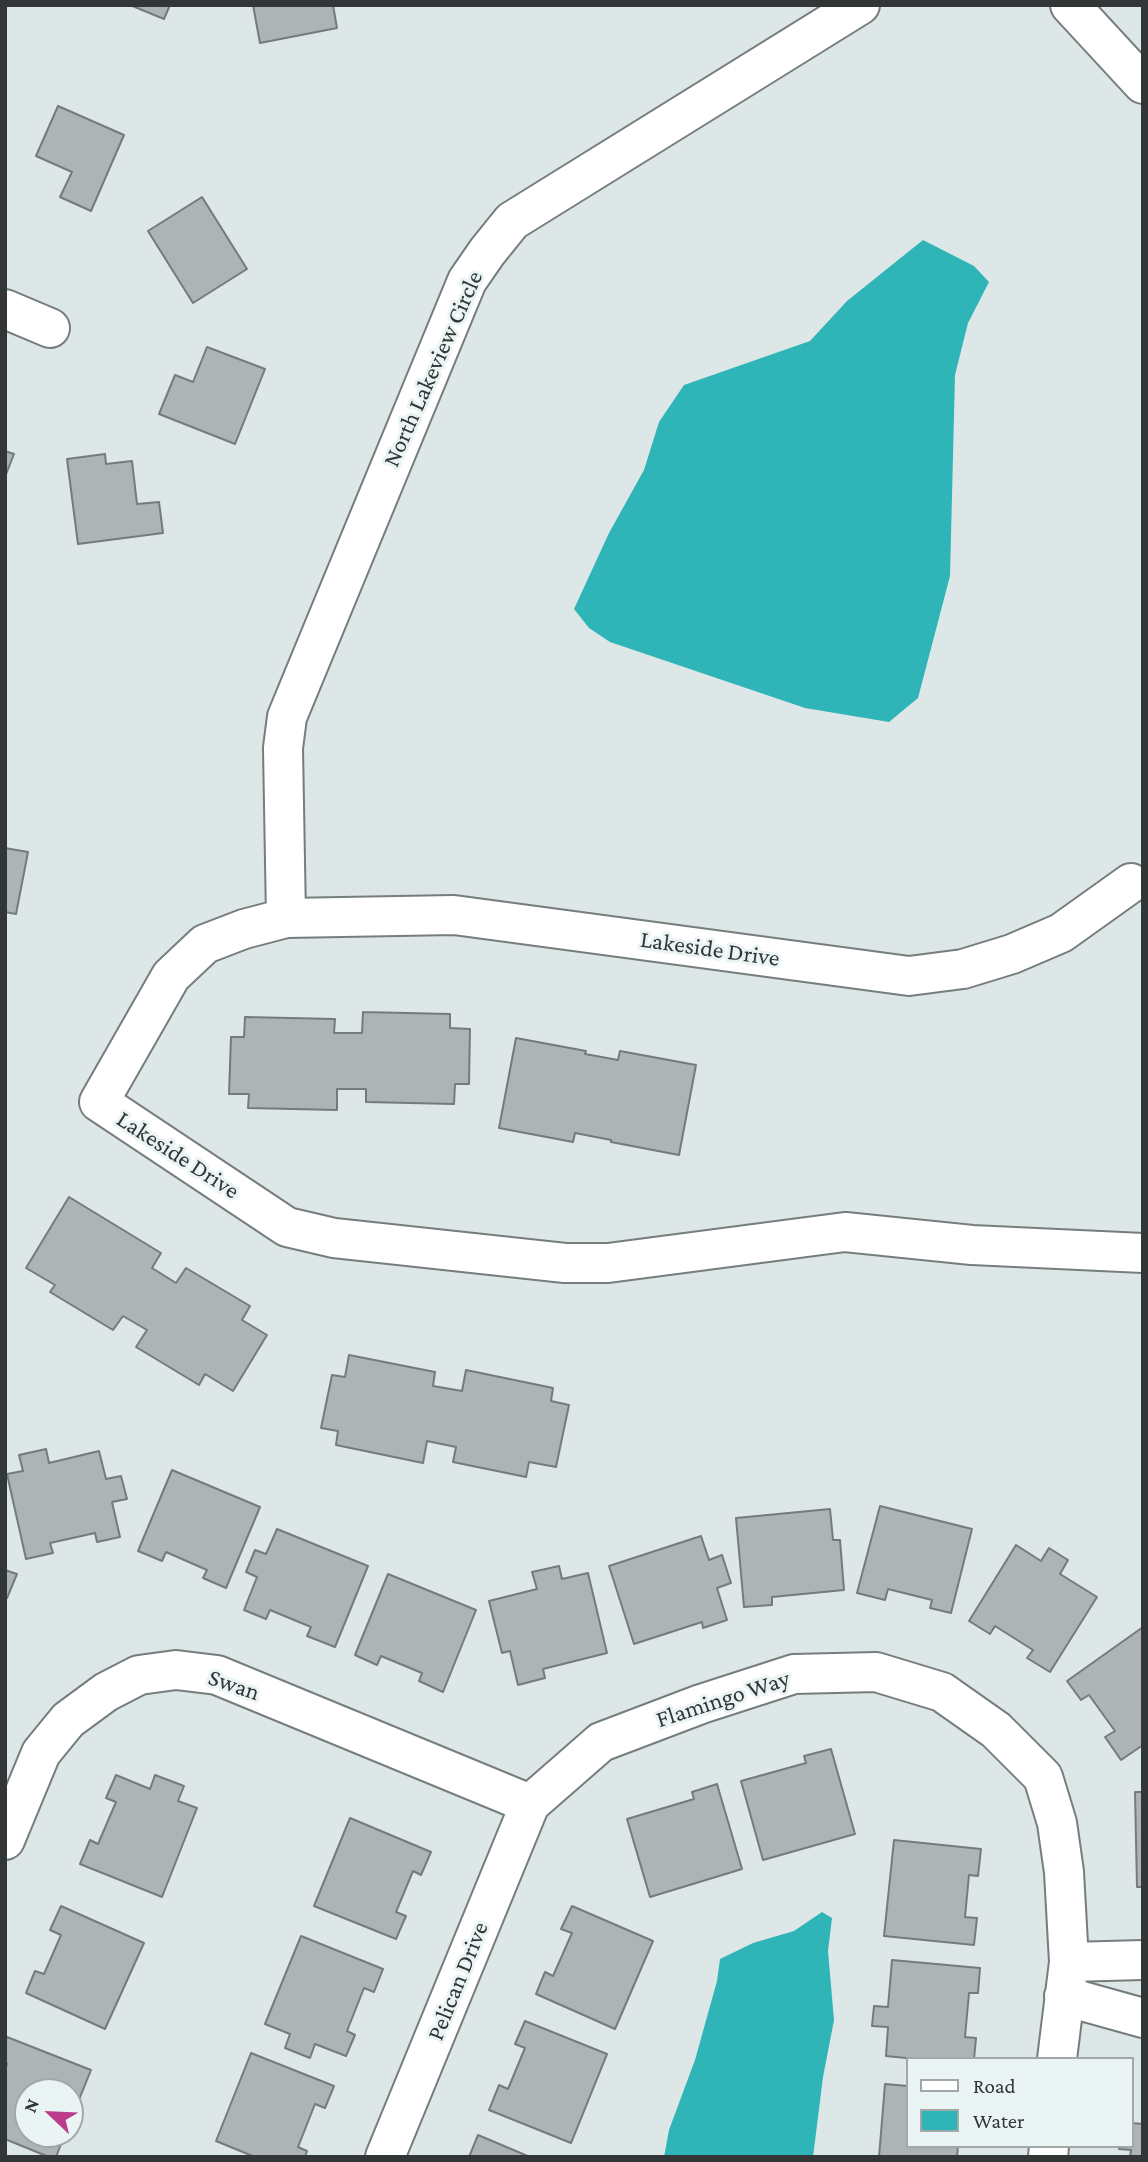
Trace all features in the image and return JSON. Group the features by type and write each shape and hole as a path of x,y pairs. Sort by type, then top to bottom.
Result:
{"street":[{"name":"North Lakeview Circle","path":"286,918 283,748 287,717 467,281 512,221 860,5"},
{"path":"1070,5 1143,83"},
{"path":"5,309 50,328"},
{"name":"Lakeside Drive","path":"1139,876 1060,933 1012,954 963,969 909,976 454,915 286,918 244,929 205,944 171,976 99,1102 287,1227 334,1238 565,1264 608,1263 845,1232 972,1245 1143,1253"},
{"name":"Swan","path":"5,1840 41,1753 68,1720 106,1692 139,1675 176,1670 217,1675 530,1804"},
{"name":"Flamingo Way","path":"530,1804 601,1742 701,1704 794,1674 876,1672 942,1692 996,1730 1043,1777 1057,1823 1064,1872 1067,1979 1057,2057"},
{"name":"Pelican Drive","path":"386,2157 530,1804"},
{"path":"1067,1979 1143,1960"},
{"path":"1067,1979 1143,2018"}],"water":[{"path":"923,240 974,266 989,282 968,323 955,375 950,576 918,698 889,722 805,708 610,642 589,628 574,609 609,533 644,470 659,422 684,385 810,341 847,301"},
{"path":"822,1912 832,1918 828,1951 834,2020 823,2077 813,2157 664,2157 669,2130 695,2060 717,1981 720,1959 753,1943 794,1931"}],"building":[{"path":"130,5 170,5 164,19"},
{"path":"253,5 333,5 337,28 260,43"},
{"path":"58,106 124,135 91,211 60,197 72,172 36,156"},
{"path":"202,197 247,269 193,303 148,231"},
{"path":"207,347 265,369 235,444 159,414 175,375 193,382"},
{"path":"5,451 14,454 5,477"},
{"path":"105,454 106,464 132,461 137,504 159,502 163,533 78,544 67,459"},
{"path":"5,848 28,852 16,914 5,912"},
{"path":"363,1012 450,1014 450,1028 470,1029 469,1084 455,1084 454,1104 366,1102 366,1089 337,1089 337,1110 248,1108 249,1094 229,1094 231,1037 244,1037 245,1017 335,1019 334,1033 362,1033"},
{"path":"516,1038 618,1060 620,1051 696,1065 679,1155 575,1133 573,1142 499,1128"},
{"path":"69,1197 161,1253 152,1268 176,1283 186,1268 250,1306 242,1320 267,1335 233,1391 205,1374 199,1385 136,1347 147,1330 123,1316 113,1330 50,1292 55,1285 26,1268"},
{"path":"349,1355 435,1372 433,1386 462,1391 466,1370 553,1388 551,1401 569,1405 556,1467 529,1462 526,1477 453,1462 456,1447 427,1441 423,1463 336,1445 338,1431 321,1428 332,1375 345,1377"},
{"path":"46,1449 49,1463 99,1451 106,1479 121,1476 127,1499 112,1502 120,1537 97,1542 95,1533 50,1543 53,1553 26,1559 7,1474 23,1471 19,1455"},
{"path":"172,1470 260,1507 226,1588 203,1578 207,1570 166,1552 162,1561 138,1551"},
{"path":"880,1506 972,1529 951,1613 930,1608 932,1600 888,1589 885,1600 857,1593"},
{"path":"830,1509 833,1540 840,1540 844,1590 772,1597 772,1605 744,1607 736,1518"},
{"path":"277,1529 368,1566 335,1647 307,1636 311,1627 270,1610 266,1619 244,1610 257,1577 246,1572 255,1550 266,1554"},
{"path":"701,1536 709,1560 722,1555 731,1583 717,1588 727,1620 703,1628 702,1622 634,1644 609,1566"},
{"path":"1016,1545 1041,1561 1049,1548 1068,1560 1060,1574 1097,1597 1050,1672 1027,1658 1033,1650 995,1626 990,1634 969,1621"},
{"path":"559,1566 562,1579 588,1573 607,1653 543,1669 545,1678 518,1685 510,1651 502,1653 489,1601 537,1589 532,1572"},
{"path":"5,1570 17,1574 7,1598 5,1597"},
{"path":"388,1574 476,1610 443,1692 419,1681 422,1673 381,1656 377,1665 355,1655"},
{"path":"1143,1627 1143,1745 1121,1760 1105,1737 1115,1731 1089,1695 1081,1700 1067,1681"},
{"path":"831,1749 855,1834 763,1860 741,1781 806,1763 804,1756"},
{"path":"116,1775 150,1789 155,1775 184,1786 178,1801 197,1808 162,1897 80,1864 90,1840 98,1844 116,1802 106,1798"},
{"path":"717,1784 742,1869 650,1897 627,1819 694,1799 692,1792"},
{"path":"1135,1792 1143,1792 1143,1887 1137,1887"},
{"path":"350,1818 431,1852 421,1875 413,1871 396,1912 406,1916 396,1939 314,1906"},
{"path":"894,1840 981,1849 978,1876 969,1875 965,1917 977,1918 974,1945 884,1936"},
{"path":"61,1906 144,1943 105,2029 26,1993 35,1971 44,1974 61,1935 50,1930"},
{"path":"572,1906 653,1941 615,2029 536,1994 545,1972 553,1976 572,1933 561,1929"},
{"path":"301,1936 383,1969 374,1992 364,1988 347,2031 355,2035 346,2056 315,2044 310,2058 285,2048 290,2034 265,2024"},
{"path":"892,1960 980,1968 978,1993 969,1993 965,2037 976,2038 974,2057 886,2056 888,2027 872,2026 874,2006 888,2007"},
{"path":"525,2021 607,2054 571,2143 489,2110 499,2085 508,2089 525,2048 515,2044"},
{"path":"7,2037 91,2070 84,2087 84,2078 14,2078 14,2143 5,2139"},
{"path":"251,2053 334,2086 325,2108 315,2104 298,2147 307,2151 305,2157 255,2157 216,2141"},
{"path":"885,2084 906,2086 906,2148 958,2148 957,2157 879,2157"},
{"path":"1134,2123 1143,2124 1143,2157 1130,2157 1131,2150 1119,2149 1134,2148"},
{"path":"478,2135 530,2157 469,2157"},
{"path":"27,2148 60,2148 56,2157"}]}
